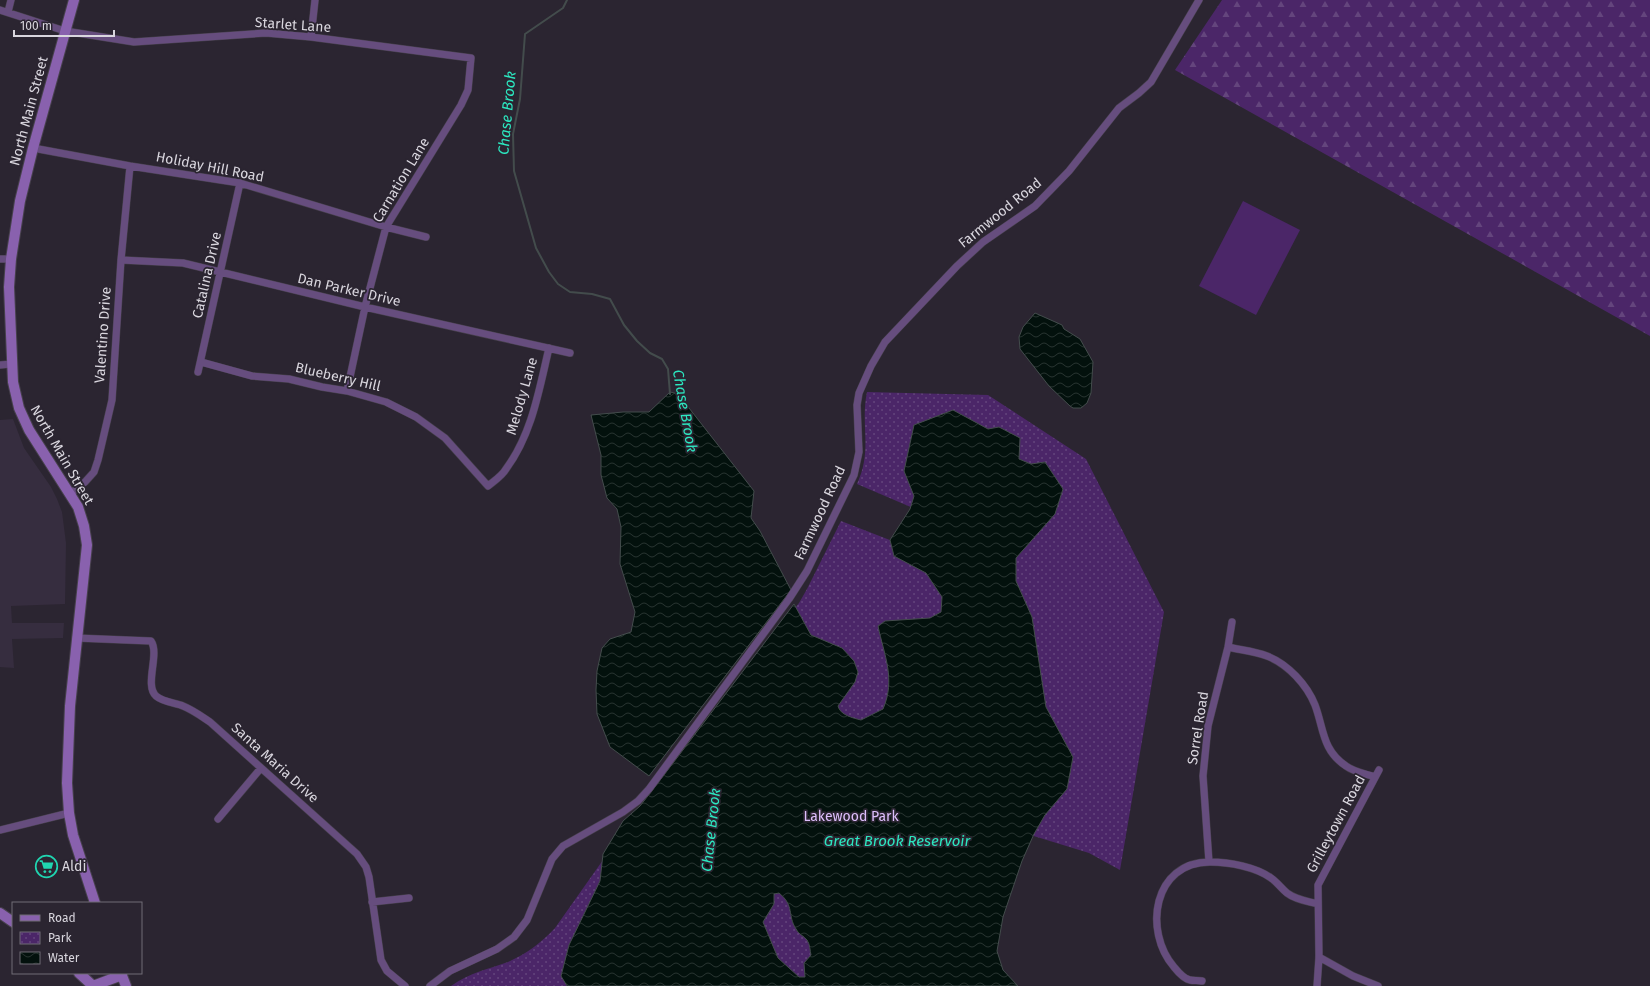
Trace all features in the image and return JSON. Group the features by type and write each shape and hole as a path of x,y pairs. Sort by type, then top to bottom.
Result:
{"main road":[{"name":"North Main Street","path":"74,0 20,201 11,259 9,287 13,382 19,408 39,446 78,506 84,526 87,545 76,638 67,754 67,782 69,813 78,853 95,902"},
{"path":"0,913 12,921"},
{"path":"80,974 93,986 122,974 126,986"}],"street":[{"path":"8,12 11,0"},
{"path":"311,37 315,0"},
{"name":"Farmwood Road","path":"430,986 450,971 497,949 514,937 527,920 552,859 563,846 623,812 638,801 649,788 789,599 807,571 854,475 859,452 859,393 866,376 885,342 983,242 1035,206 1069,171 1119,108 1151,82 1199,0"},
{"name":"Starlet Lane","path":"0,10 65,31 134,42 266,34 311,37 471,58"},
{"name":"Carnation Lane","path":"346,391 365,308 386,227 461,105 468,90 471,58"},
{"name":"Holiday Hill Road","path":"33,148 130,166 240,183 386,227 426,237"},
{"name":"Valentino Drive","path":"70,494 85,482 94,472 112,400 121,260 130,166"},
{"name":"Catalina Drive","path":"198,372 240,183"},
{"path":"0,259 11,259"},
{"name":"Dan Parker Drive","path":"121,260 183,263 365,308 570,353"},
{"name":"Melody Lane","path":"488,486 506,471 523,443 533,415 549,348"},
{"name":"Blueberry Hill","path":"201,362 252,376 289,379 346,391 386,402 416,417 445,438 488,486"},
{"path":"0,365 12,364"},
{"name":"Sorrel Road","path":"1210,862 1203,776 1208,726 1228,647 1232,622"},
{"name":"Santa Maria Drive","path":"76,638 151,641 153,648 152,687 156,696 189,709 204,718 360,858 366,867 369,877 381,960 387,971 405,986"},
{"path":"1228,647 1267,656 1284,666 1299,678 1315,705 1325,742 1334,754 1347,766 1375,777"},
{"path":"218,819 261,768"},
{"name":"Grilleytown Road","path":"1317,986 1319,957 1318,885 1379,770"},
{"path":"0,830 69,813"},
{"path":"1202,981 1189,980 1178,972 1166,958 1156,922 1158,902 1165,885 1179,872 1191,866 1210,862 1255,869 1271,878 1287,893 1297,899 1318,904"},
{"path":"372,902 409,898"},
{"path":"1319,957 1353,976 1378,986"}],"shaded area":[{"path":"13,419 24,448 51,487 57,499 62,512 66,543 65,604 11,606 12,623 64,623 63,638 12,639 14,668 0,667 0,420"}],"green space":[{"path":"1222,0 1650,0 1650,336 1175,70"},
{"path":"1243,201 1300,230 1256,315 1199,286"},
{"name":"Great Brook Reservoir","path":"867,392 988,395 1086,459 1164,612 1120,870 1089,853 1024,833 988,957 1001,986 451,986 472,975 508,962 527,952 555,928 627,826 799,603 841,521 936,558 934,517 857,484 864,460 865,404"}],"water":[{"path":"1035,313 1062,325 1064,329 1080,339 1093,362 1091,393 1087,403 1081,408 1073,408 1070,406 1049,386 1020,349 1019,337 1023,327"},
{"path":"670,392 683,395 689,408 754,491 751,518 760,531 791,590 649,776 610,747 597,714 597,671 602,648 610,639 631,632 635,612 620,564 621,527 617,509 607,498 601,475 601,455 591,415 623,412 649,412"},
{"name":"Great Brook Reservoir","path":"953,410 988,429 999,427 1020,438 1019,459 1031,464 1045,462 1063,489 1055,514 1016,558 1016,581 1032,617 1046,707 1073,757 1067,789 1045,815 1034,834 1022,861 1003,917 997,951 1003,970 1018,986 567,986 561,976 569,945 600,881 603,854 623,821 640,806 794,604 811,635 842,648 854,661 858,672 855,682 838,706 841,712 847,716 861,720 883,709 887,698 889,677 886,657 878,626 885,621 930,618 941,612 942,597 926,573 894,556 890,540 910,509 914,496 904,471 914,425","holes":["779,893 789,906 793,924 797,931 807,940 809,945 811,955 804,963 805,977 799,977 778,958 763,922 774,904 774,894"]}],"waterway":[{"name":"Chase Brook","path":"567,0 563,8 525,34 520,99 513,134 514,171 536,248 549,272 558,284 570,292 592,294 610,299 624,325 637,341 650,353 662,359 668,369 670,394"}],"place":[{"name":"Aldi","path":"47,866"}],"park label":[{"name":"Lakewood Park","path":"851,816"}]}
